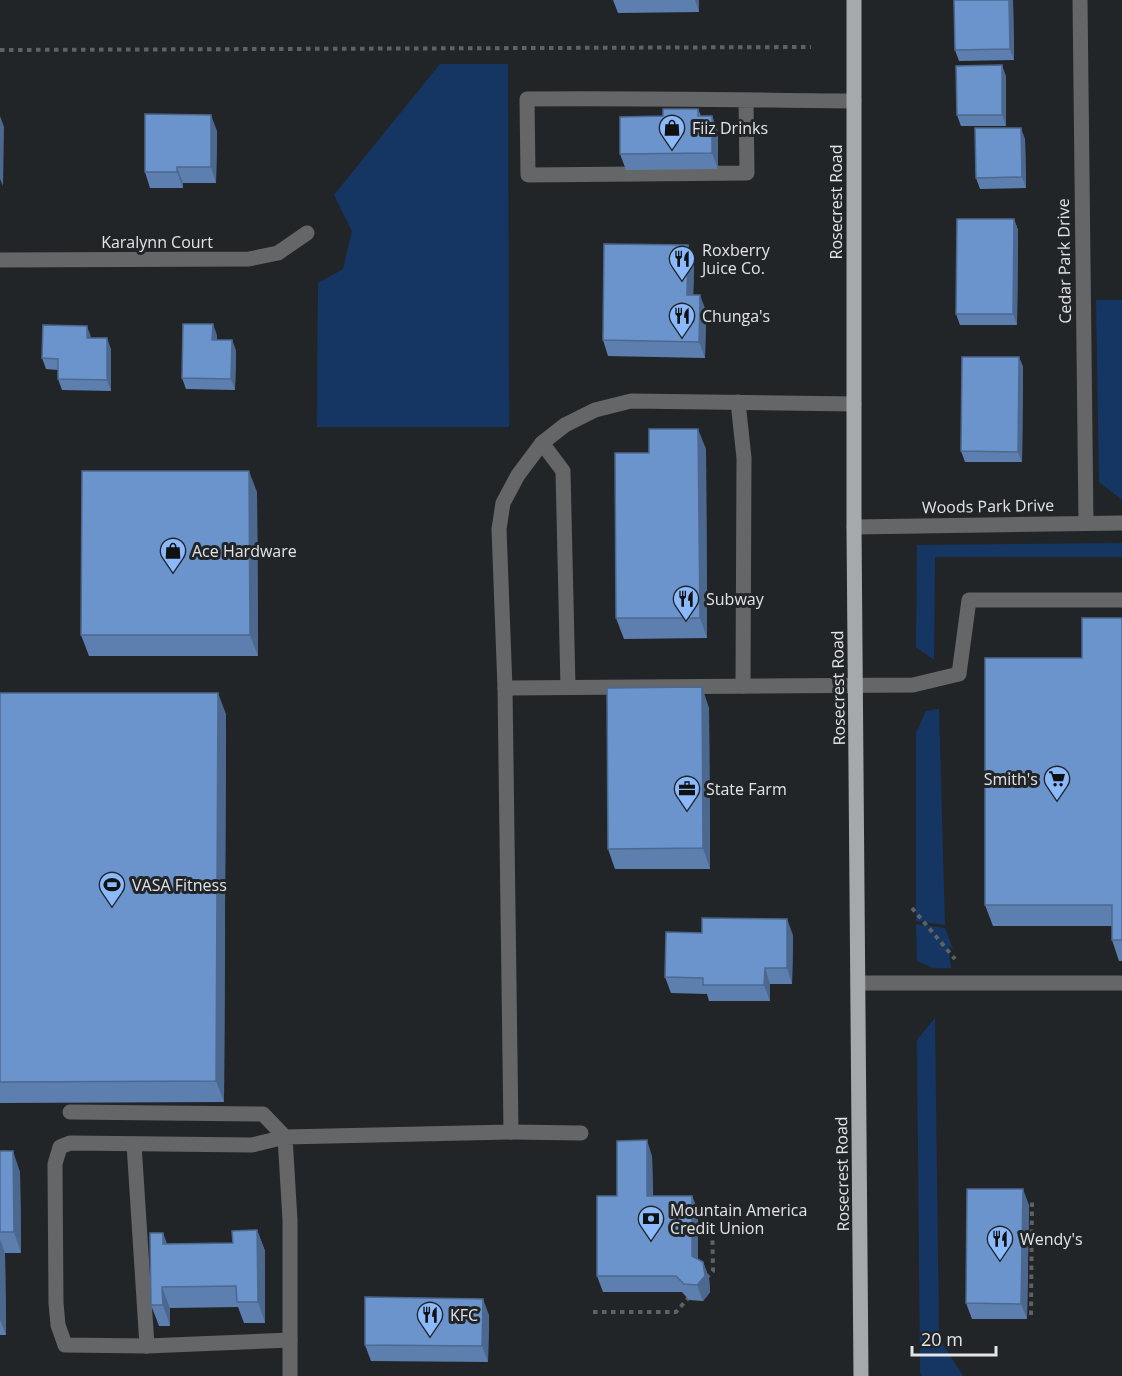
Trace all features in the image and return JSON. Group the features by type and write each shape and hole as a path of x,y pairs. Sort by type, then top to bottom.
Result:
{"main road":[{"name":"Rosecrest Road","path":"854,0 854,527 861,1376"}],"street":[{"name":"Cedar Park Drive","path":"1080,0 1086,522"},
{"path":"746,100 747,173 528,175 527,99 746,100 854,101"},
{"name":"Karalynn Court","path":"0,260 249,259 278,252 307,233"},
{"path":"511,1132 505,688 499,529 503,503 518,475 542,443 565,425 595,410 632,401 854,404"},
{"path":"738,402 744,458 743,686"},
{"path":"542,443 563,471 568,687"},
{"name":"Woods Park Drive","path":"854,527 1122,523"},
{"path":"505,688 913,686 959,674 969,600 1122,600"},
{"path":"858,983 1122,983"},
{"path":"70,1112 263,1114 285,1137 290,1220 290,1376"},
{"path":"290,1340 147,1346 65,1345 58,1325 56,1164 60,1147 70,1143 252,1145 285,1137 511,1132 581,1133"},
{"path":"134,1144 147,1346"}],"path":[{"path":"0,50 811,47"},
{"path":"912,908 955,959"},
{"path":"1031,1315 1032,1198"},
{"path":"705,1279 713,1271 712,1212"},
{"path":"593,1312 676,1312 698,1287"}],"shaded area":[{"path":"440,64 508,64 509,427 317,427 318,283 343,269 352,231 334,195"},
{"path":"1096,300 1122,300 1122,500 1099,482"},
{"path":"1122,543 1122,557 935,557 934,660 916,647 917,545"},
{"path":"939,709 945,925 916,921 916,733 926,711"},
{"path":"916,924 945,928 953,949 948,946 951,968 933,968 917,961"},
{"path":"935,1018 939,1338 963,1376 922,1376 920,1372 917,1040"}],"building":[{"path":"954,0 1009,0 1010,49 955,50"},
{"path":"1002,65 1002,115 957,115 956,66"},
{"path":"663,109 698,109 698,116 712,116 712,153 620,154 620,117 663,116"},
{"path":"145,114 211,115 211,167 177,167 177,172 145,172"},
{"path":"975,128 1021,128 1022,177 976,178"},
{"path":"957,219 1014,219 1013,314 956,314"},
{"path":"604,244 688,245 687,295 700,295 699,342 603,340"},
{"path":"183,324 213,324 212,340 232,340 231,379 182,378"},
{"path":"43,325 87,326 87,338 107,338 107,380 58,379 58,359 42,358"},
{"path":"962,357 1019,357 1018,452 961,451"},
{"path":"649,429 698,429 700,618 616,618 615,453 649,453"},
{"name":"Ace Hardware","path":"82,471 249,471 250,635 81,635"},
{"name":"Smith's","path":"1082,618 1122,618 1122,940 1112,940 1112,905 985,905 985,658 1082,658"},
{"path":"702,687 703,848 608,849 607,688"},
{"name":"VASA Fitness","path":"0,693 218,693 216,1081 0,1082"},
{"path":"702,918 787,919 787,968 765,968 764,985 703,985 703,978 665,977 666,932 702,933"},
{"name":"Mountain America Credit Union","path":"647,1140 647,1196 692,1196 692,1256 703,1262 705,1276 697,1285 684,1284 676,1276 597,1276 597,1196 617,1196 617,1141"},
{"path":"0,1151 13,1151 14,1232 0,1232"},
{"name":"Wendy's","path":"967,1189 1023,1189 1021,1304 966,1303"},
{"path":"257,1230 258,1302 237,1302 236,1286 162,1287 163,1305 151,1305 150,1233 163,1233 163,1244 233,1243 232,1231"},
{"name":"KFC","path":"365,1297 483,1299 482,1346 365,1345"}],"place":[{"name":"Fiiz Drinks","path":"672,151"},
{"name":"Roxberry Juice Co.","path":"682,282"},
{"name":"Chunga's","path":"682,339"},
{"name":"Ace Hardware","path":"173,574"},
{"name":"Subway","path":"686,622"},
{"name":"Smith's","path":"1057,802"},
{"name":"State Farm","path":"687,812"},
{"name":"VASA Fitness","path":"112,908"},
{"name":"Mountain America Credit Union","path":"651,1242"},
{"name":"Wendy's","path":"1000,1262"},
{"name":"KFC","path":"430,1338"}]}
